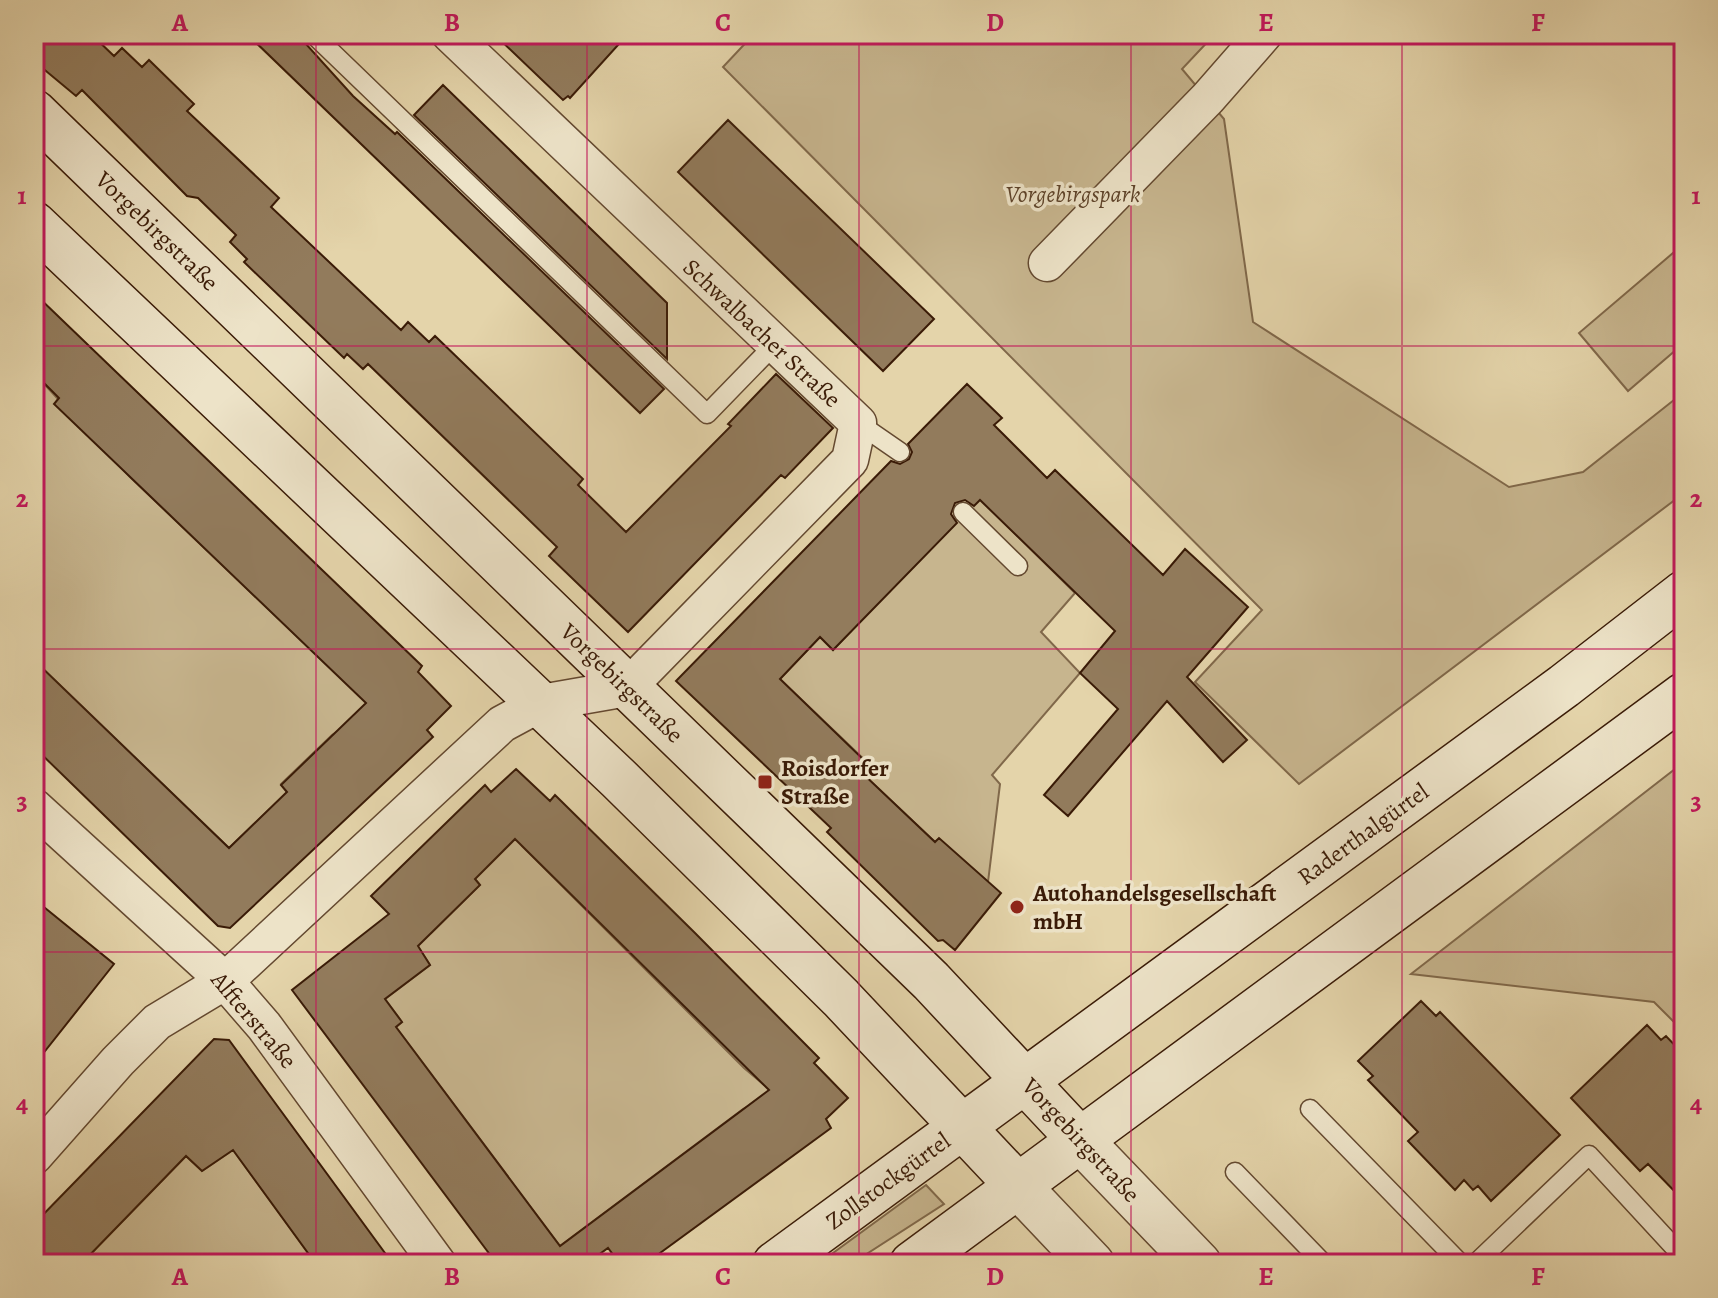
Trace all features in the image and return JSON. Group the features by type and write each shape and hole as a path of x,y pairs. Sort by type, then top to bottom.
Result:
{"main road":[{"name":"Vorgebirgstraße","path":"34,112 926,975 1199,1264"},
{"path":"34,224 541,703 841,998 1092,1264"},
{"name":"Raderthalgürtel","path":"962,1127 1564,686 1684,593"},
{"path":"912,1264 1684,695"},
{"name":"Zollstockgürtel","path":"775,1264 962,1127"}],"street":[{"name":"Schwalbacher Straße","path":"450,34 858,423 850,460 627,688"},
{"path":"1047,263 1208,98 1264,34"},
{"path":"34,1156 157,1022 225,981 502,724 541,703 627,688"},
{"name":"Alfterstraße","path":"34,807 225,981 264,1026 438,1264"}],"lane":[{"path":"313,34 707,414 774,345"},
{"path":"858,423 900,452"},
{"path":"963,512 1018,566"},
{"path":"1310,1109 1461,1264"},
{"path":"1475,1264 1589,1155 1684,1258"},
{"path":"1235,1172 1324,1264"}],"green space":[{"name":"Vorgebirgspark","path":"754,34 1215,34 1182,69 1224,119 1253,322 1509,487 1583,472 1684,392 1684,493 1299,784 1195,682 1262,610 723,67"},
{"path":"1673,253 1684,266 1684,343 1628,391 1579,333"},
{"path":"34,373 130,477 330,668 384,700 332,735 281,784 287,792 229,848 34,660"},
{"path":"978,497 1075,593 1041,632 1080,673 992,775 1000,784 988,882 939,839 935,842 861,772 868,763 780,679 820,637 833,650"},
{"path":"1684,762 1684,1032 1654,1002 1411,974"},
{"path":"519,835 522,846 744,1068 764,1085 779,1091 743,1109 560,1246 396,1027 402,1022 385,999 430,965 413,939 431,933 480,885 475,879"},
{"path":"233,1150 316,1264 81,1264 186,1156 202,1171"},
{"path":"926,1185 944,1204 851,1264 818,1264"}],"building":[{"path":"34,34 91,34 114,56 122,48 142,67 149,60 194,104 187,111 279,198 271,207 401,330 408,322 429,342 435,336 583,479 578,485 626,532 731,426 728,424 776,374 833,428 785,478 781,475 628,632 549,556 557,547 368,364 363,369 347,354 344,358 244,262 247,259 230,242 236,235 198,198 187,196 82,90 76,96 34,61"},
{"path":"247,34 301,34 305,43 353,96 395,134 397,132 664,389 640,413"},
{"path":"494,34 628,34 570,98 568,96 563,100"},
{"path":"443,85 667,303 667,359 414,115"},
{"path":"728,120 934,319 883,371 678,172"},
{"path":"34,293 422,666 418,672 451,706 427,730 433,737 230,928 218,926 34,747 34,660 229,848 287,792 281,785 366,703 54,404 59,398 34,373"},
{"path":"967,384 1002,418 994,425 1047,478 1055,470 1163,575 1185,549 1248,607 1187,677 1247,740 1223,762 1167,701 1068,816 1044,795 1118,709 1080,673 1115,631 980,500 974,506 965,500 955,503 951,514 957,523 833,650 820,637 780,679 868,764 861,772 935,842 939,838 1001,893 955,950 943,940 938,941 827,832 831,828 676,681 891,461 900,464 909,459 912,452 908,444"},
{"path":"516,769 550,801 555,795 819,1058 814,1063 848,1098 826,1119 831,1128 645,1264 620,1264 608,1248 586,1264 497,1264 292,990 389,914 371,896 485,785 491,792","holes":["515,839 769,1090 560,1246 396,1027 402,1022 385,999 430,965 418,946 480,885 475,879"]},
{"path":"34,899 114,964 34,1065"},
{"path":"1421,1001 1436,1016 1440,1012 1560,1135 1491,1201 1478,1186 1473,1190 1464,1180 1455,1190 1408,1141 1418,1132 1368,1080 1373,1076 1358,1061"},
{"path":"1647,1025 1661,1040 1666,1036 1684,1055 1684,1201 1648,1164 1640,1171 1571,1098"},
{"path":"214,1039 229,1040 393,1264 316,1264 233,1150 202,1171 186,1156 81,1264 34,1264 34,1224"}],"place":[{"name":"Roisdorfer Straße","path":"765,782"},
{"name":"Autohandelsgesellschaft mbH","path":"1017,907"}]}
